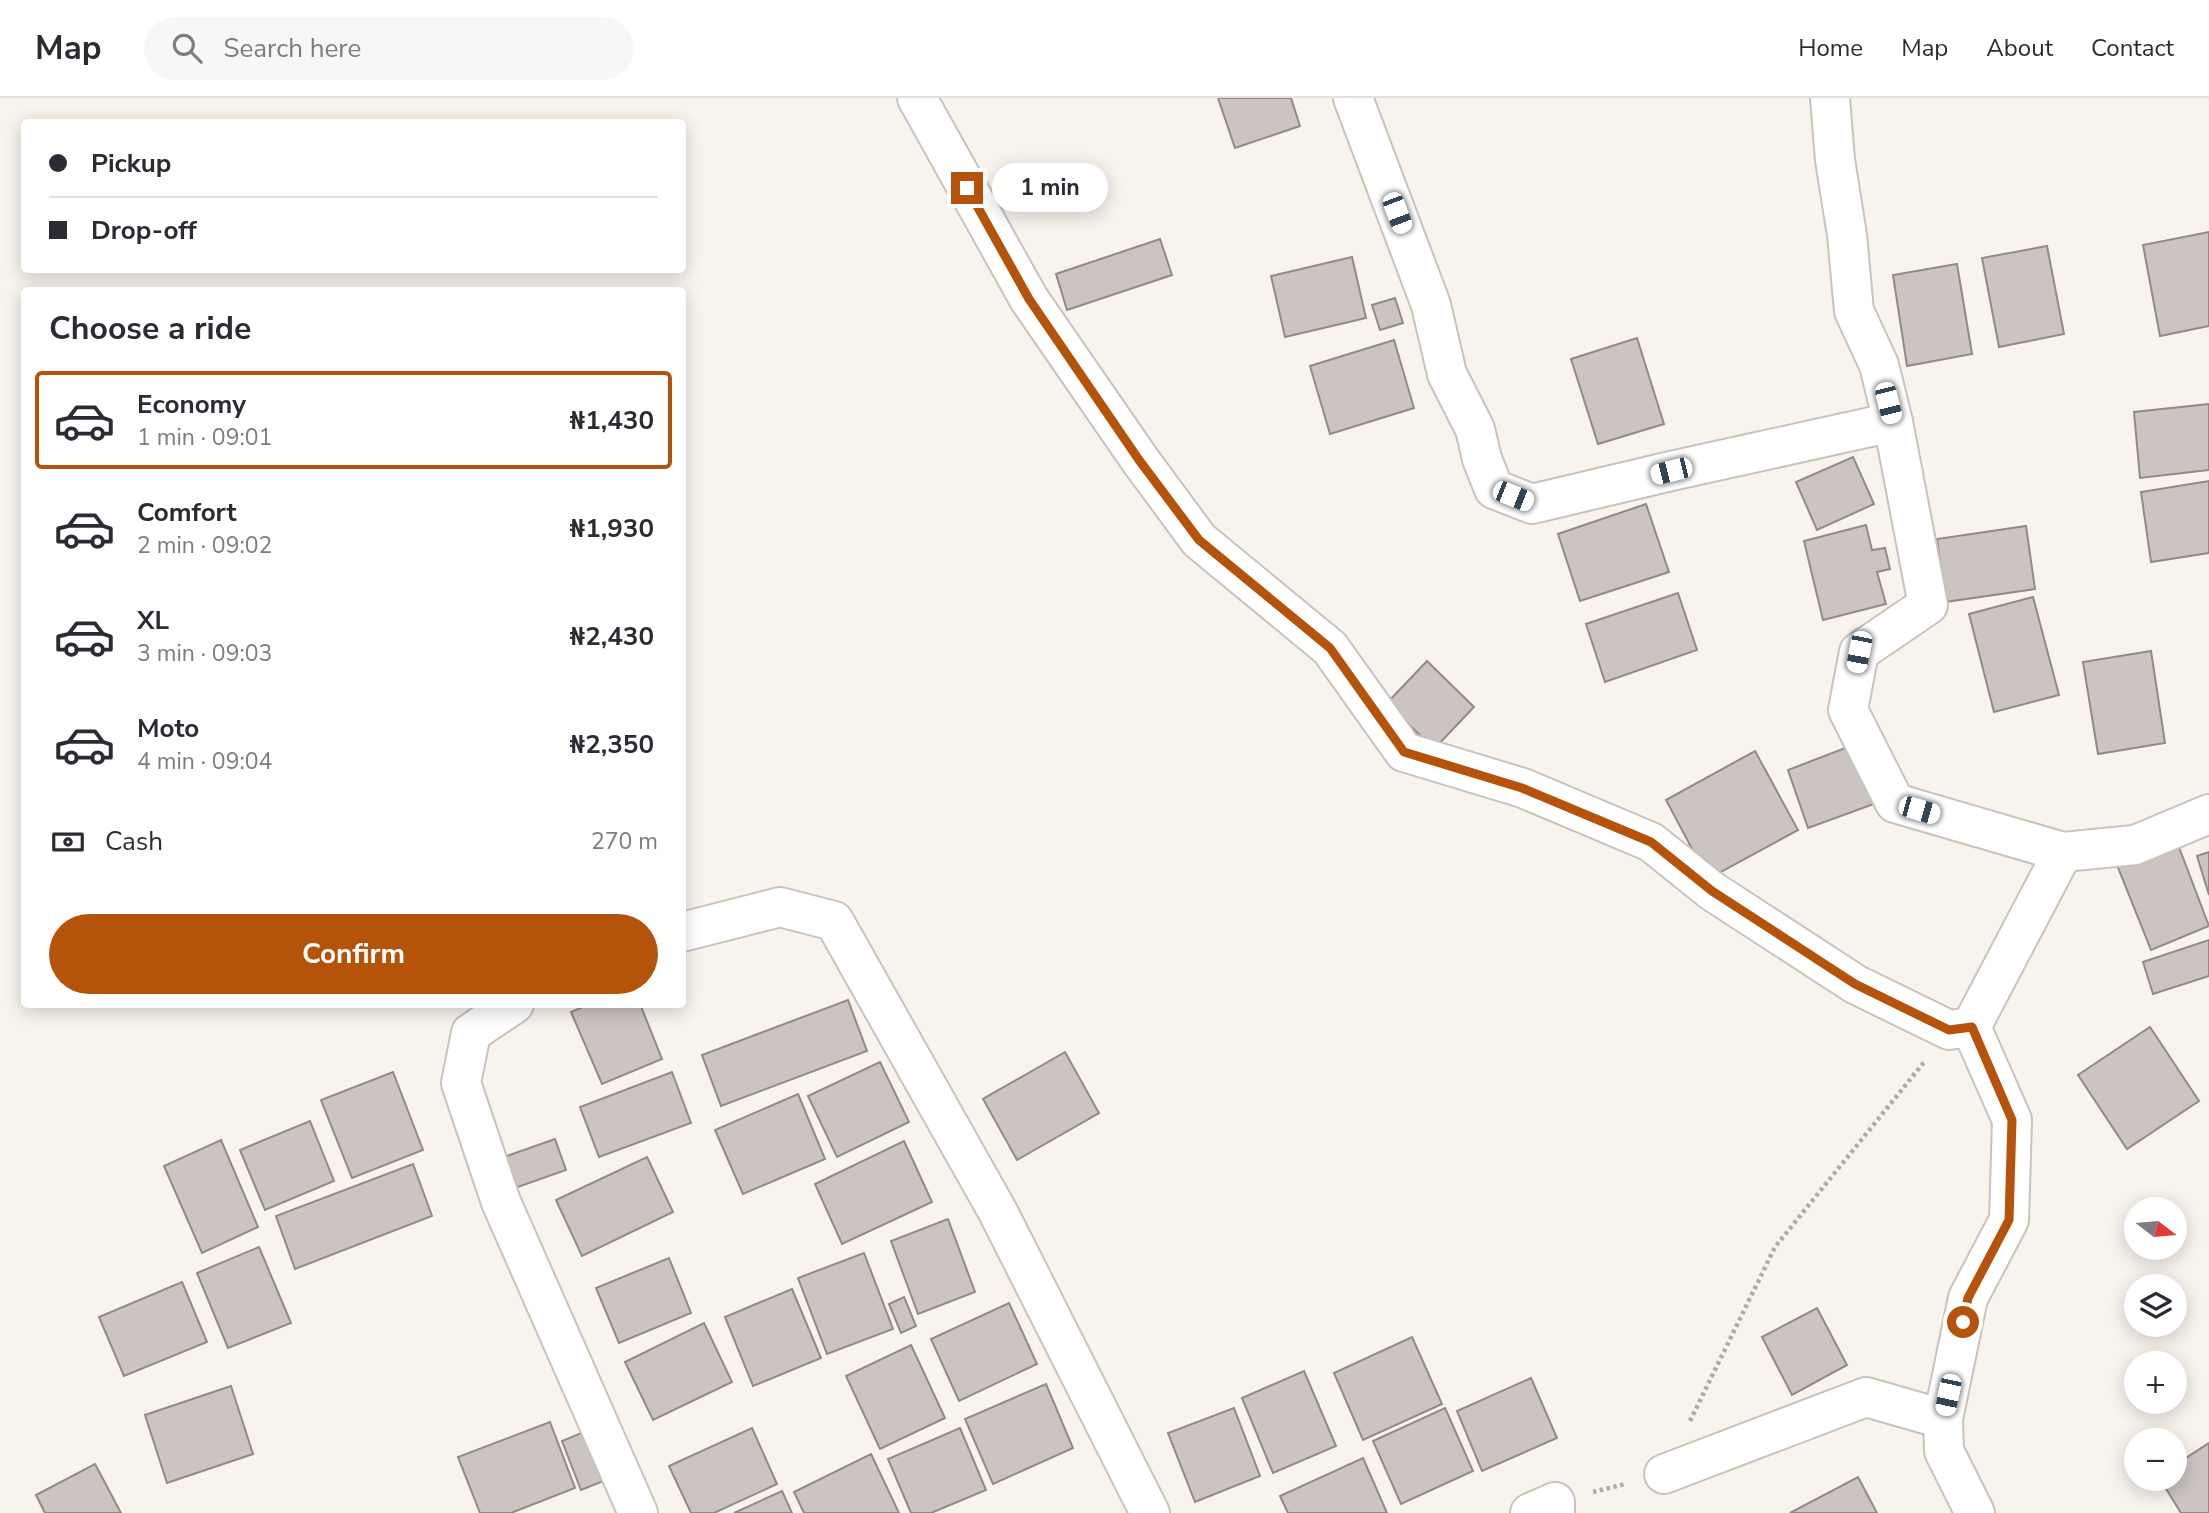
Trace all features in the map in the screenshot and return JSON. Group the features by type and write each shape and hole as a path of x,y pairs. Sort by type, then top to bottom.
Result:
{"street":[{"path":"917,98 1029,299 1139,460 1199,540 1330,648 1404,752 1522,788 1651,842 1712,891 1855,984 1960,1029 2012,1120 2009,1220 1968,1298 1943,1419 1944,1451 1975,1513"},
{"path":"1353,98 1431,304 1447,374 1475,429 1482,459 1494,489 1532,504 1893,422"},
{"path":"1830,98 1854,312 1879,365 1893,422 1927,605 1859,652 1848,710 1895,803 2063,852 2135,845 2209,814"},
{"path":"1960,1029 2063,852"},
{"path":"686,931 780,907 834,921 998,1212 1150,1513"},
{"path":"508,1008 471,1033 461,1083 501,1202 638,1513"},
{"path":"1664,1474 1866,1397 1943,1419"}],"path":[{"path":"1547,1509 1664,1474 1775,1247 1960,1029"}],"building":[{"path":"1218,98 1291,98 1300,126 1235,148"},
{"path":"2209,232 2209,326 2160,336 2143,245"},
{"path":"1160,239 1172,275 1067,310 1056,274"},
{"path":"2047,246 2064,334 1999,347 1982,258"},
{"path":"1352,257 1366,318 1285,337 1271,276"},
{"path":"1957,264 1972,354 1907,366 1893,275"},
{"path":"1395,298 1403,323 1380,330 1372,305"},
{"path":"1637,338 1664,424 1598,444 1571,359"},
{"path":"1394,340 1414,408 1330,434 1310,366"},
{"path":"2209,404 2209,470 2140,478 2134,412"},
{"path":"1853,457 1874,504 1817,530 1796,482"},
{"path":"2209,481 2209,553 2151,562 2141,492"},
{"path":"1646,504 1669,572 1580,601 1558,534"},
{"path":"1866,525 1872,550 1885,548 1890,569 1877,572 1886,604 1823,620 1804,541"},
{"path":"2026,526 2035,589 1945,602 1937,539"},
{"path":"1678,593 1697,650 1605,682 1586,624"},
{"path":"2033,597 2059,695 1994,712 1969,614"},
{"path":"2151,651 2165,743 2098,754 2083,662"},
{"path":"1427,661 1474,707 1434,749 1387,703"},
{"path":"1853,745 1874,804 1808,828 1788,770"},
{"path":"1755,751 1798,830 1708,879 1666,800"},
{"path":"2177,842 2209,926 2151,950 2117,865"},
{"path":"2209,852 2209,895 2197,856"},
{"path":"2209,940 2209,976 2153,994 2143,962"},
{"path":"848,1000 867,1051 721,1106 702,1055"},
{"path":"580,1008 642,1008 662,1059 602,1084 571,1012"},
{"path":"2150,1027 2199,1101 2127,1149 2078,1075"},
{"path":"1065,1052 1099,1113 1017,1160 983,1099"},
{"path":"880,1062 909,1122 837,1157 808,1096"},
{"path":"393,1072 423,1150 352,1178 321,1100"},
{"path":"672,1072 691,1123 599,1157 580,1107"},
{"path":"798,1094 825,1159 743,1194 715,1130"},
{"path":"310,1121 334,1181 265,1210 240,1150"},
{"path":"555,1139 566,1170 515,1188 504,1157"},
{"path":"221,1140 258,1227 202,1253 164,1166"},
{"path":"904,1141 932,1202 842,1244 815,1184"},
{"path":"647,1157 673,1212 582,1256 556,1200"},
{"path":"413,1164 432,1216 295,1269 276,1216"},
{"path":"948,1219 975,1292 918,1314 891,1241"},
{"path":"259,1247 291,1323 228,1348 197,1273"},
{"path":"864,1253 893,1329 827,1354 798,1278"},
{"path":"669,1258 691,1313 619,1343 596,1288"},
{"path":"182,1282 207,1342 124,1376 99,1317"},
{"path":"792,1289 821,1358 753,1386 725,1317"},
{"path":"904,1297 916,1326 901,1333 889,1304"},
{"path":"1009,1303 1037,1364 959,1401 931,1339"},
{"path":"1817,1308 1847,1365 1792,1395 1762,1337"},
{"path":"704,1323 732,1382 653,1420 625,1362"},
{"path":"1412,1337 1442,1404 1363,1440 1334,1373"},
{"path":"911,1345 945,1418 880,1449 846,1376"},
{"path":"1304,1371 1336,1446 1273,1473 1242,1398"},
{"path":"1531,1378 1557,1438 1482,1471 1457,1411"},
{"path":"1046,1384 1073,1448 993,1484 965,1419"},
{"path":"231,1386 253,1454 167,1483 145,1415"},
{"path":"1234,1408 1260,1476 1195,1502 1168,1433"},
{"path":"1445,1408 1473,1471 1401,1504 1373,1441"},
{"path":"550,1422 575,1488 511,1513 480,1513 458,1457"},
{"path":"752,1428 777,1484 714,1513 691,1513 669,1466"},
{"path":"960,1428 986,1490 931,1513 911,1513 888,1459"},
{"path":"586,1431 606,1480 581,1490 562,1441"},
{"path":"2209,1443 2209,1513 2181,1513 2167,1491 2187,1491 2187,1457"},
{"path":"871,1454 899,1513 804,1513 794,1492"},
{"path":"1363,1458 1387,1513 1288,1513 1280,1496"},
{"path":"95,1464 121,1513 45,1513 36,1495"},
{"path":"1858,1477 1877,1513 1790,1513"},
{"path":"782,1491 792,1513 734,1513"}],"route":[{"path":"967,188 1029,299 1139,460 1199,540 1330,648 1404,752 1522,788 1651,842 1712,891 1855,984 1949,1030 1972,1027 2012,1120 2009,1220 1968,1298 1963,1322"}]}
